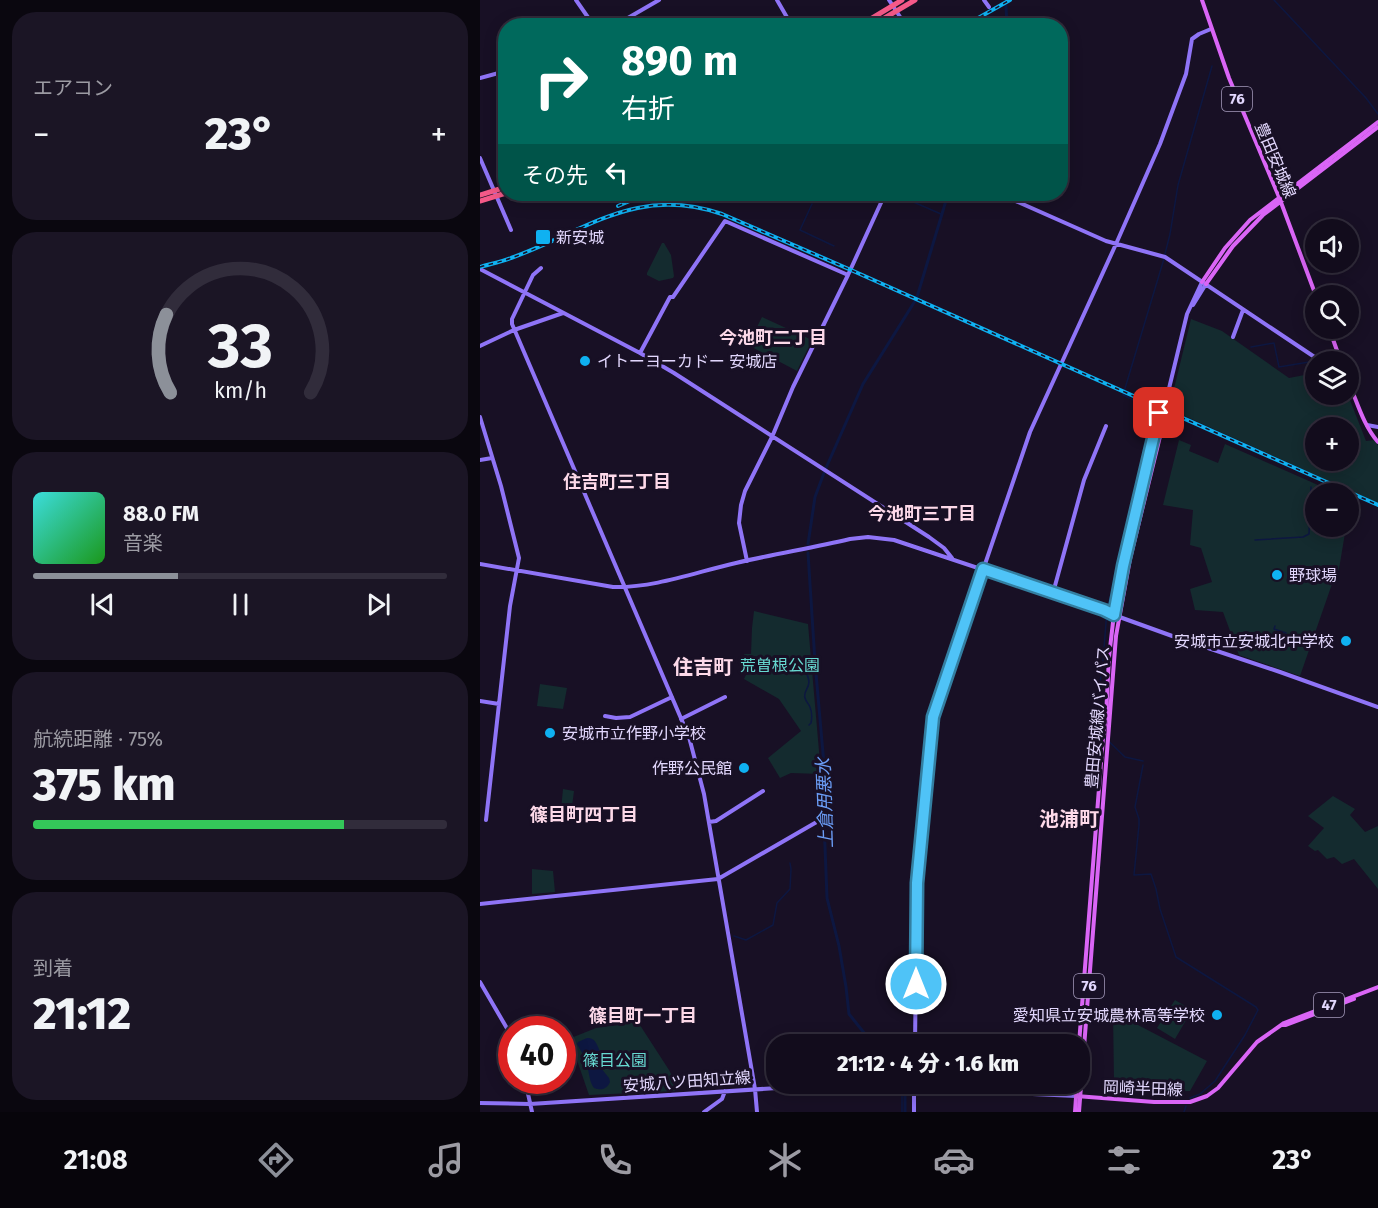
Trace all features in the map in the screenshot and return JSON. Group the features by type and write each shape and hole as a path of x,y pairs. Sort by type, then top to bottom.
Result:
{"highway":[{"path":"872,18 903,0"},
{"path":"879,18 893,5 915,0"},
{"path":"480,201 498,192"},
{"path":"480,195 498,194"}],"main road":[{"name":"豊田安城線","path":"1202,0 1229,78 1280,199 1312,285"},
{"path":"1204,283 1239,238 1280,199 1378,122"},
{"path":"1280,199 1378,127"},
{"path":"1359,405 1378,442"},
{"name":"豊田安城線バイパス","path":"1080,1034 1109,657 1123,566 1159,413"},
{"name":"豊田安城線バイパス","path":"1078,1097 1116,616 1165,416"},
{"name":"岡崎半田線","path":"1078,1097 1190,1102 1208,1096 1218,1089 1257,1042 1281,1024 1378,989"},
{"path":"1077,1112 1078,1094"}],"street":[{"path":"576,0 588,18"},
{"path":"628,18 659,0"},
{"path":"777,0 787,18"},
{"path":"984,0 989,7"},
{"path":"893,5 901,18"},
{"path":"915,1034 917,883 933,717 1030,432 1160,144 1186,74 1191,42 1211,29"},
{"path":"480,78 498,73"},
{"path":"480,158 498,201"},
{"path":"498,201 511,230"},
{"path":"747,561 739,523 741,505 746,491 882,201"},
{"path":"1016,201 1106,241 1165,257 1306,351"},
{"path":"640,353 670,297 673,297 725,221 848,275"},
{"path":"541,268 533,276 512,319 514,330 672,697 696,759 709,822 757,1112"},
{"path":"480,269 640,353 929,537 944,548 952,558"},
{"path":"1165,405 1185,322 1204,283"},
{"path":"1233,337 1244,310"},
{"path":"480,346 514,330 564,313"},
{"path":"480,417 519,558 510,606 486,820"},
{"path":"1367,424 1378,427"},
{"path":"1053,593 1084,480 1106,426"},
{"path":"480,460 492,458"},
{"path":"480,564 625,587 850,539 868,537 894,540 1104,610 1188,642 1378,707"},
{"path":"605,716 630,717 672,697"},
{"path":"681,719 725,698"},
{"path":"480,701 499,704"},
{"path":"709,822 763,791"},
{"path":"480,904 718,879 825,817"},
{"path":"480,982 500,1016"},
{"name":"安城八ツ田知立線","path":"480,1103 530,1104 766,1088"},
{"path":"704,1112 722,1100 725,1091"},
{"path":"528,1094 532,1112"},
{"path":"914,1094 914,1112"},
{"name":"安城八ツ田知立線","path":"1016,1094 1078,1097"}],"green space":[{"path":"662,243 671,255 674,276 659,281 647,273"},
{"path":"762,317 812,340 797,371 748,345"},
{"path":"1191,319 1222,331 1289,378 1305,375 1305,405 1352,405 1357,417 1305,417 1305,470 1169,409"},
{"path":"1359,423 1366,441 1374,440 1378,445 1378,503 1359,494 1359,483 1334,483 1307,471 1359,471"},
{"path":"1179,440 1191,445 1189,451 1218,463 1225,444 1313,483 1305,483 1305,537 1344,537 1339,569 1300,676 1239,655 1223,612 1195,610 1190,589 1212,582 1201,548 1190,545 1193,510 1163,505"},
{"name":"荒曽根公園","path":"754,611 808,624 821,774 791,773 780,778 768,758 801,731 779,699 744,679 750,667 744,654 751,654"},
{"path":"540,684 567,688 563,709 537,706"},
{"path":"563,789 574,791 570,822 560,820"},
{"path":"1333,796 1355,809 1350,815 1365,832 1378,826 1378,889 1354,859 1342,864 1334,857 1327,859 1318,850 1315,851 1308,846 1324,828 1308,816"},
{"path":"532,869 553,871 555,892 532,894"},
{"path":"1175,1000 1192,1010 1175,1039 1157,1028"},
{"path":"1113,1012 1207,1061 1190,1091 1159,1092 1145,1079 1114,1081"},
{"name":"篠目公園","path":"636,1019 669,1070 678,1088 676,1091 589,1095 576,1057 576,1036 596,1028 625,1024"}],"water":[{"path":"587,1038 596,1043 602,1060 601,1068 609,1078 610,1082 604,1089 594,1088 592,1085 586,1060 577,1044"}],"waterway":[{"path":"1274,0 1366,98 1378,114"},
{"name":"上倉用悪水","path":"1006,6 1007,18"},
{"path":"1143,761 1125,757 1094,727 1107,610 1155,410 1123,395 1163,262 1178,185 1212,66"},
{"path":"911,201 941,214"},
{"name":"上倉用悪水","path":"917,297 946,201"},
{"path":"812,204 800,230 834,246"},
{"name":"上倉用悪水","path":"826,468 863,384 915,301"},
{"path":"1251,347 1274,343 1279,367 1305,363"},
{"name":"上倉用悪水","path":"808,544 815,497 824,473"},
{"path":"1255,540 1305,536"},
{"name":"上倉用悪水","path":"808,553 825,776 827,898 839,946 849,1014 865,1034"},
{"path":"1275,626 1274,629 1286,633"},
{"path":"804,669 809,680 805,695 811,713 809,725"},
{"path":"1143,765 1135,807 1139,825 1134,875 1151,874 1176,957 1258,1010 1245,1035 1215,1081 1200,1094 1190,1098"},
{"path":"734,936 746,940 773,925 777,903 790,889 790,863"},
{"name":"上倉用悪水","path":"902,1094 902,1112"},
{"name":"上倉用悪水","path":"905,1094 905,1112"},
{"path":"1184,1112 1186,1106"}],"railway":[{"path":"978,18 1010,0"},
{"path":"618,206 630,201"},
{"path":"480,267 511,258 612,215 637,208 663,205 691,206 722,214 1378,505"}],"place":[{"name":"新安城","path":"543,237"},
{"name":"イトーヨーカドー 安城店","path":"585,361"},
{"name":"野球場","path":"1277,575"},
{"name":"安城市立安城北中学校","path":"1346,641"},
{"name":"安城市立作野小学校","path":"550,733"},
{"name":"作野公民館","path":"744,768"},
{"name":"愛知県立安城農林高等学校","path":"1217,1015"}],"district":[{"name":"今池町二丁目","path":"773,338"},
{"name":"住吉町三丁目","path":"617,482"},
{"name":"今池町三丁目","path":"922,514"},
{"name":"住吉町","path":"703,667"},
{"name":"篠目町四丁目","path":"584,815"},
{"name":"池浦町","path":"1069,819"},
{"name":"篠目町一丁目","path":"643,1016"}],"route":[{"path":"916,984 917,883 933,717 983,569 1114,615 1116,596 1159,413"}]}
